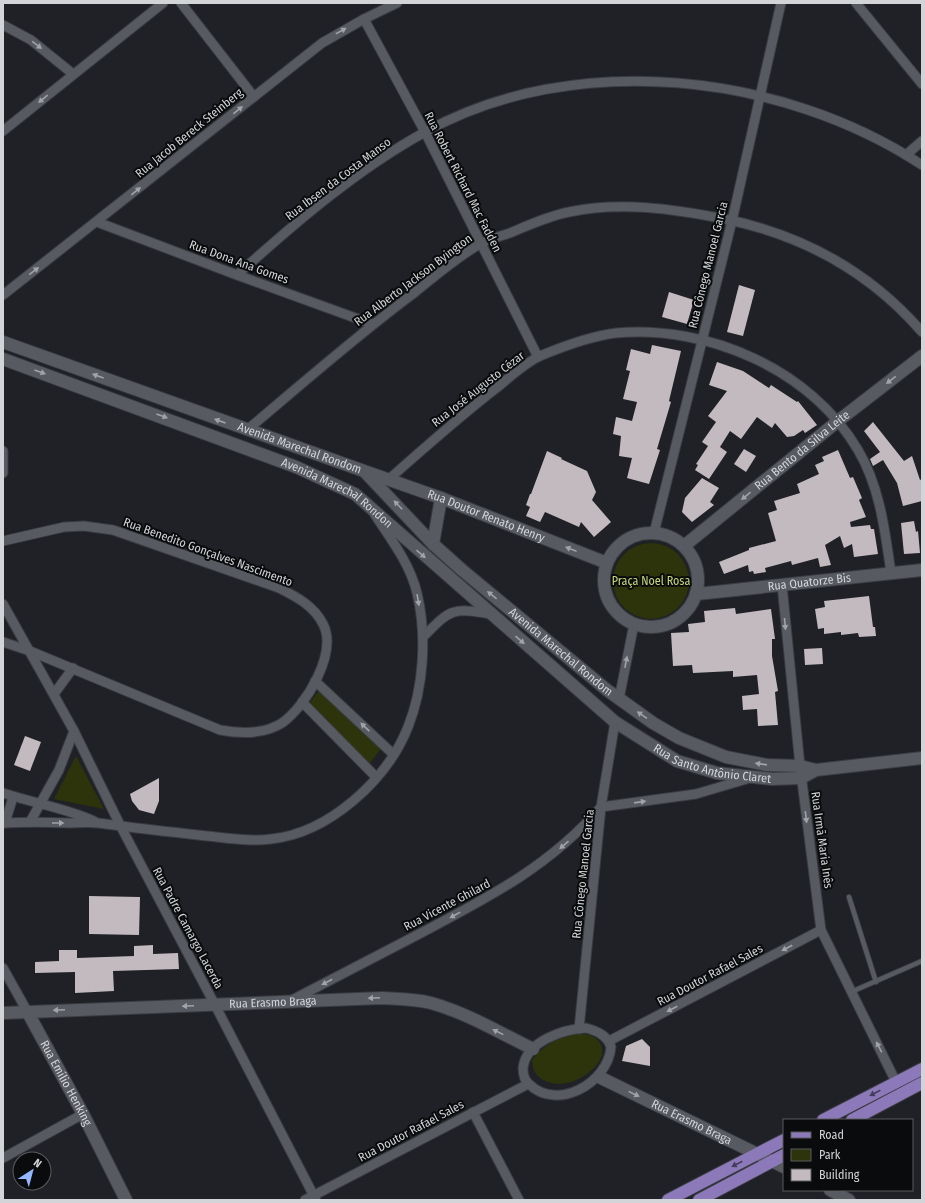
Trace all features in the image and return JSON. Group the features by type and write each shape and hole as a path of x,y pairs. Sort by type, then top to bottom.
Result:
{"main road":[{"name":"Avenida Marechal Rondom","path":"3,342 364,472 433,544 462,570 619,700"},
{"name":"Rua Bento da Silva Leite","path":"684,546 838,421 922,356"},
{"name":"Avenida Marechal Rondon","path":"3,359 296,467 336,484 354,494 490,614 616,722"},
{"name":"Rua Doutor Renato Henry","path":"364,472 442,498 607,563"},
{"path":"433,544 442,498"},
{"path":"654,533 670,537 684,546 694,560 698,577 697,594 691,606 682,616 672,623 646,627 634,624 621,616 611,605 606,592 604,577 607,563 615,550 626,540 639,534 654,533"},
{"name":"Rua Quatorze Bis","path":"697,594 922,570"},
{"name":"Rua Santo Antônio Claret","path":"619,700 653,723 679,738 706,750 746,762 800,766 816,770 922,758"},
{"name":"Rua Santo Antônio Claret","path":"616,722 677,761 716,773 751,778 772,779 801,778 816,770"},
{"name":"Rua Erasmo Braga","path":"3,1013 382,998 407,999 431,1003 470,1018 533,1049"},
{"name":"Rua Emílio Henking","path":"27,1011 83,1114 126,1200"},
{"path":"825,1119 922,1069"},
{"name":"Rua Erasmo Braga","path":"599,1077 758,1154 780,1161"},
{"path":"854,1119 922,1083"},
{"path":"668,1200 783,1141"},
{"path":"699,1200 716,1196 780,1161"},
{"path":"832,1191 849,1200"}],"street":[{"path":"3,130 163,3"},
{"path":"181,3 254,97"},
{"name":"Rua Jacob Bereck Steinberg","path":"3,295 322,43 364,19 397,3"},
{"name":"Rua Cônego Manoel Garcia","path":"654,533 732,221 781,3"},
{"path":"856,3 922,84"},
{"name":"Rua Robert Richard Mac Fadden","path":"364,19 425,132 538,357"},
{"path":"3,25 31,40 73,74"},
{"name":"Rua Ibsen da Costa Manso","path":"237,275 332,196 393,152 425,132 463,114 514,97 569,86 599,83 636,82 678,83 721,87 820,113 851,125 922,165"},
{"path":"906,155 922,141"},
{"name":"Rua Alberto Jackson Byington","path":"247,430 372,324 445,268 481,244 540,220 568,212 618,207 678,211 732,221 786,236 820,250 843,263 892,301 922,332"},
{"name":"Rua Dona Ana Gomes","path":"97,222 372,324"},
{"name":"Rua José Augusto Cézar","path":"388,480 479,401 538,357 565,346 614,334 661,333 702,341 747,355 769,365 809,394 838,421 858,450 877,494 885,530 891,573"},
{"path":"3,451 3,474"},
{"path":"13,797 4,823 97,823 120,827 270,840 288,837 312,828 352,802 376,777 393,754 405,733 412,716 417,692 422,637 417,592 411,574 399,551 368,505"},
{"name":"Rua Benedito Gonçalves Nascimento","path":"3,541 64,527 84,526 113,530 279,588 307,604 317,614 324,625 327,636 326,650 315,681 302,702 281,723 266,730 251,733 235,733 220,730 73,668 3,642"},
{"name":"Rua Irmã Maria Inês","path":"782,585 801,778 821,930 896,1082"},
{"name":"Rua Padre Camargo Lacerda","path":"3,604 74,731 120,827 215,1005 315,1198"},
{"path":"422,637 450,612 469,610 490,614"},
{"path":"619,700 634,624"},
{"path":"54,694 73,668"},
{"path":"315,681 393,754"},
{"path":"302,702 376,777"},
{"name":"Rua Cônego Manoel Garcia","path":"579,1028 602,807 616,722"},
{"path":"30,822 59,770 74,731"},
{"path":"602,807 696,794 751,778"},
{"path":"3,793 39,805 66,811 97,823"},
{"name":"Rua Vicente Ghilard","path":"289,1002 447,919 520,877 563,846 585,826 602,807"},
{"name":"Rua Doutor Rafael Sales","path":"609,1041 821,930"},
{"name":"Rua Emílio Henking","path":"3,968 27,1011"},
{"path":"579,1028 596,1031 609,1041 611,1054 599,1077 590,1084 570,1093 553,1094 541,1092 528,1084 523,1073 524,1063 533,1049 550,1037 579,1028"},
{"name":"Rua Doutor Rafael Sales","path":"305,1200 315,1198 473,1112 528,1084"},
{"path":"473,1112 520,1200"},
{"path":"3,1158 83,1114"}],"lane":[{"path":"849,896 876,982"},
{"path":"851,992 922,961"}],"green space":[{"name":"Praça Noel Rosa","path":"651,543 665,546 678,554 686,567 689,581 686,595 678,608 665,616 651,619 637,616 624,608 616,595 613,581 616,567 624,554 637,546"},
{"path":"321,688 383,746 369,764 309,704"},
{"path":"76,756 104,809 54,799"},
{"path":"576,1034 590,1035 600,1043 602,1052 599,1061 592,1070 583,1077 571,1082 559,1084 541,1079 533,1068 532,1060 541,1050 552,1042 563,1037"}],"building":[{"path":"739,285 755,290 743,336 727,332"},
{"path":"669,292 694,300 687,324 662,317"},
{"path":"652,345 681,351 669,401 671,402 657,449 660,450 649,484 627,478 632,458 619,456 621,436 613,434 616,417 632,421 637,402 623,399 630,371 626,370 631,349 650,354"},
{"path":"717,362 743,371 769,388 771,385 797,402 798,401 817,425 805,433 803,430 794,436 787,437 775,423 772,428 757,417 741,439 730,431 720,447 727,452 709,479 695,470 698,465 696,464 708,446 702,442 716,422 708,416 727,391 709,385"},
{"path":"873,422 904,461 912,456 920,480 922,479 922,501 903,506 897,483 883,460 873,466 870,459 880,452 864,431"},
{"path":"744,449 756,456 746,472 734,464"},
{"path":"838,450 850,478 853,477 862,498 859,500 866,517 850,522 851,527 870,525 871,529 874,529 878,554 854,557 852,544 844,548 840,536 825,545 831,565 820,567 818,558 792,565 791,561 765,568 766,572 754,574 753,571 749,572 748,565 724,574 719,562 749,550 749,548 776,541 768,513 777,510 774,501 800,493 797,484 819,474 815,465 824,461 822,457"},
{"path":"547,451 587,471 596,492 592,500 611,522 594,537 581,522 579,527 545,512 540,522 526,516 530,507 526,505"},
{"path":"702,478 719,488 710,502 714,505 692,522 682,512 685,498"},
{"path":"914,521 916,532 918,531 920,553 904,554 901,523"},
{"path":"869,596 873,627 875,627 876,636 859,637 858,633 841,635 841,632 824,634 824,628 818,629 815,609 825,607 824,601"},
{"path":"735,608 736,614 771,609 775,639 772,639 772,656 778,691 775,692 778,725 758,726 757,709 743,710 742,696 759,694 757,675 733,677 733,671 693,673 692,665 673,666 671,633 689,632 688,624 705,622 704,611"},
{"path":"822,648 823,664 805,665 804,649"},
{"path":"25,736 41,742 30,771 14,765"},
{"path":"159,778 159,801 154,814 139,810 132,801 130,794"},
{"path":"89,896 140,897 139,935 89,934"},
{"path":"153,945 153,954 178,953 179,969 113,971 114,991 75,993 75,972 35,973 35,962 59,961 59,950 77,950 77,958 134,956 134,946"},
{"path":"642,1039 650,1047 650,1066 622,1061 626,1046"}]}
